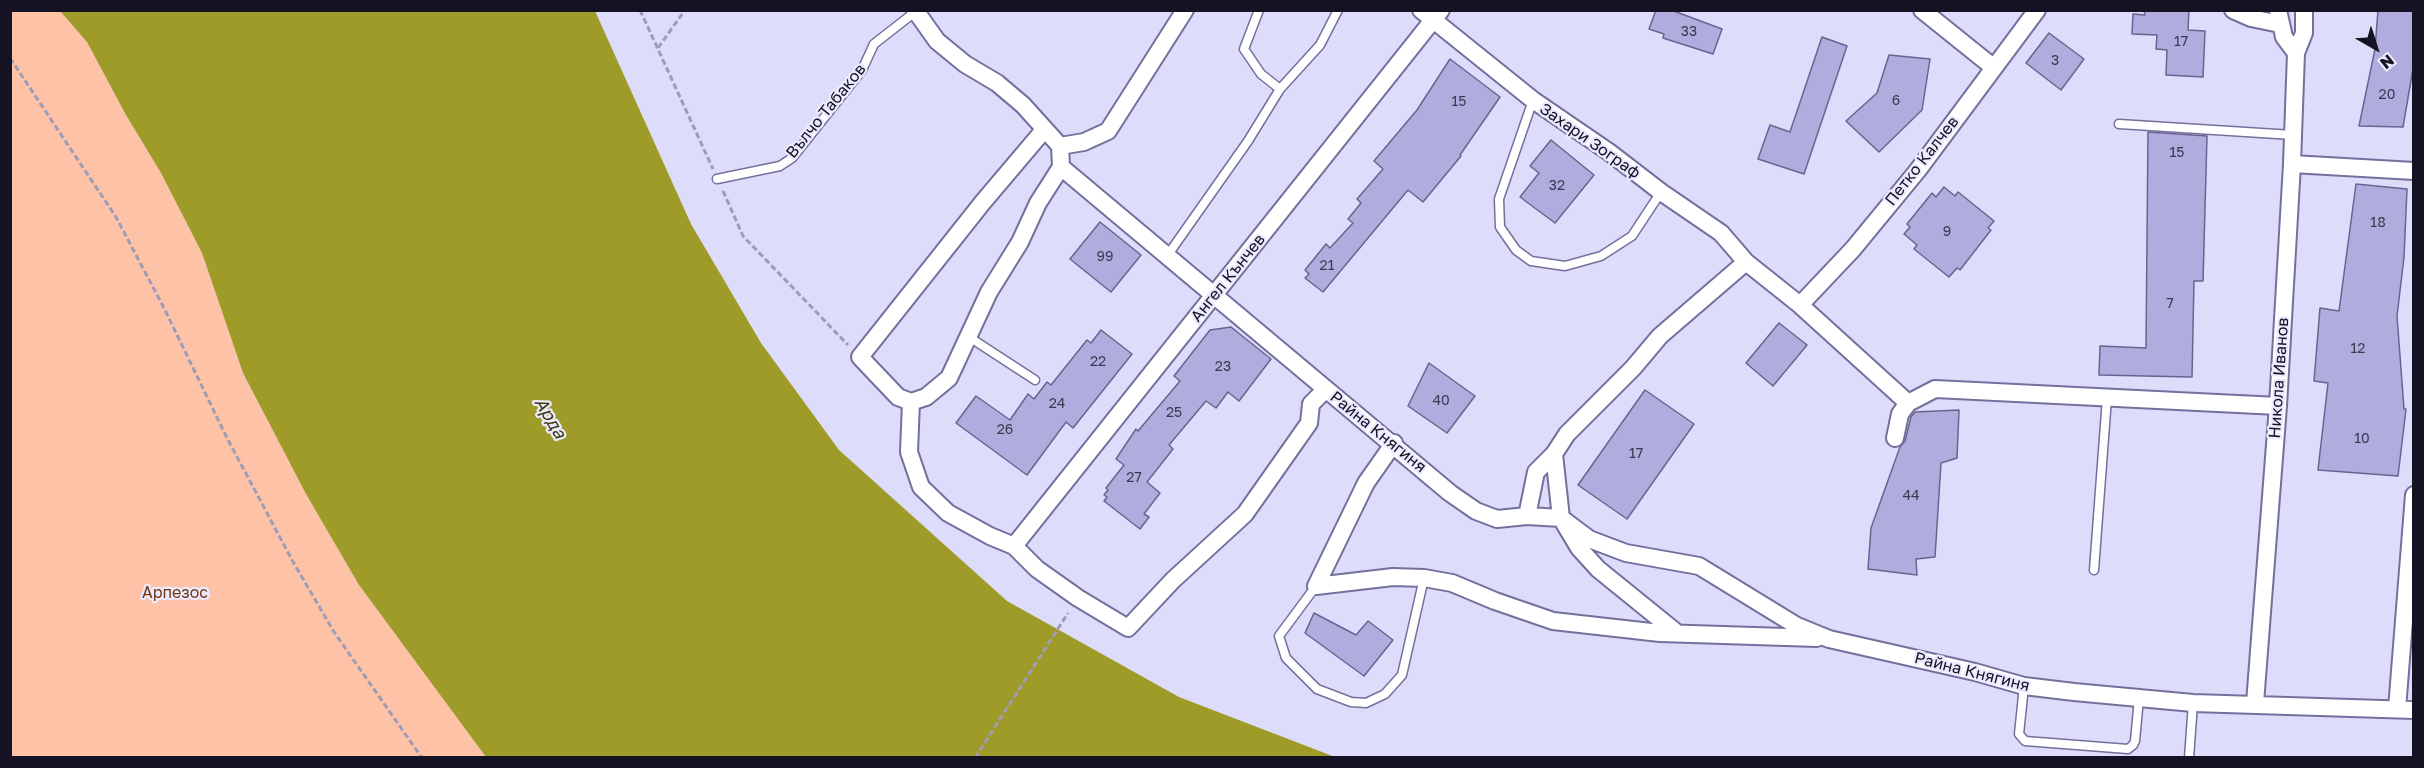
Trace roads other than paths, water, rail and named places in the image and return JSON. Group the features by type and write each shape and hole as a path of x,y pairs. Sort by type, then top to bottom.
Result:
{"street":[{"path":"1060,146 1084,142 1108,131 1185,10"},
{"path":"1922,10 1994,67"},
{"name":"Петко Калчев","path":"1800,305 1853,249 1918,170 2037,10"},
{"path":"2233,10 2251,18 2279,17 2284,37 2296,52"},
{"name":"Никола Иванов","path":"2255,704 2278,406 2296,52 2304,33 2304,10"},
{"path":"915,11 937,41 965,64 997,83 1023,105 1060,146 1061,167 1038,203 1020,242 989,292 949,378 926,397 912,402 898,397 860,357 983,202 1044,130"},
{"name":"Захари Зограф","path":"1432,13 1533,100 1721,233 1746,262 1800,305 1908,403"},
{"name":"Ангел Кънчев","path":"1014,546 1215,295 1432,13"},
{"path":"2292,164 2414,171"},
{"name":"Райна Княгиня","path":"1061,167 1326,389 1394,443 1450,493 1476,511 1497,519 1527,516 1561,518 1589,539 1626,554 1699,566 1797,626 1829,639 1975,672 2024,686 2193,703 2405,709"},
{"path":"1527,516 1536,472 1554,454 1567,434 1633,368 1660,336 1746,262"},
{"path":"912,402 909,452 921,487 948,513 1014,546 1037,569 1078,598 1128,628 1173,580 1245,513 1309,423 1311,404 1326,389"},
{"path":"1895,438 1900,414 1908,403 1935,389 2278,406"},
{"path":"1316,586 1366,483 1394,443"},
{"path":"1554,454 1561,518 1579,549 1598,568 1677,633"},
{"path":"2405,709 2414,495"},
{"path":"1316,586 1393,578 1424,578 1452,583 1553,621 1677,633 1829,639"}],"lane":[{"path":"1259,10 1244,49 1261,74 1280,89"},
{"path":"1167,256 1248,141 1280,89 1320,45 1338,10"},
{"name":"Вълчо Табаков","path":"717,179 780,166 792,158 862,70 874,44 915,11"},
{"path":"1533,100 1499,199 1500,227 1516,250 1531,261 1564,266 1601,256 1632,236 1661,192"},
{"path":"2119,124 2293,135"},
{"path":"969,337 1035,380"},
{"path":"2094,570 2107,398"},
{"path":"1316,586 1279,636 1286,658 1317,689 1351,702 1366,703 1384,694 1402,675 1424,578"},
{"path":"2024,686 2019,734 2025,741 2128,748 2135,741 2139,698"},
{"path":"2189,758 2193,703"}],"water":[{"name":"Арда","path":"60,11 595,11 691,224 761,343 839,450 1007,601 1179,697 1335,757 486,757 359,585 306,494 243,373 202,253 161,173 126,115 87,42"}],"park label":[{"name":"Арпезос","path":"175,593"}]}
